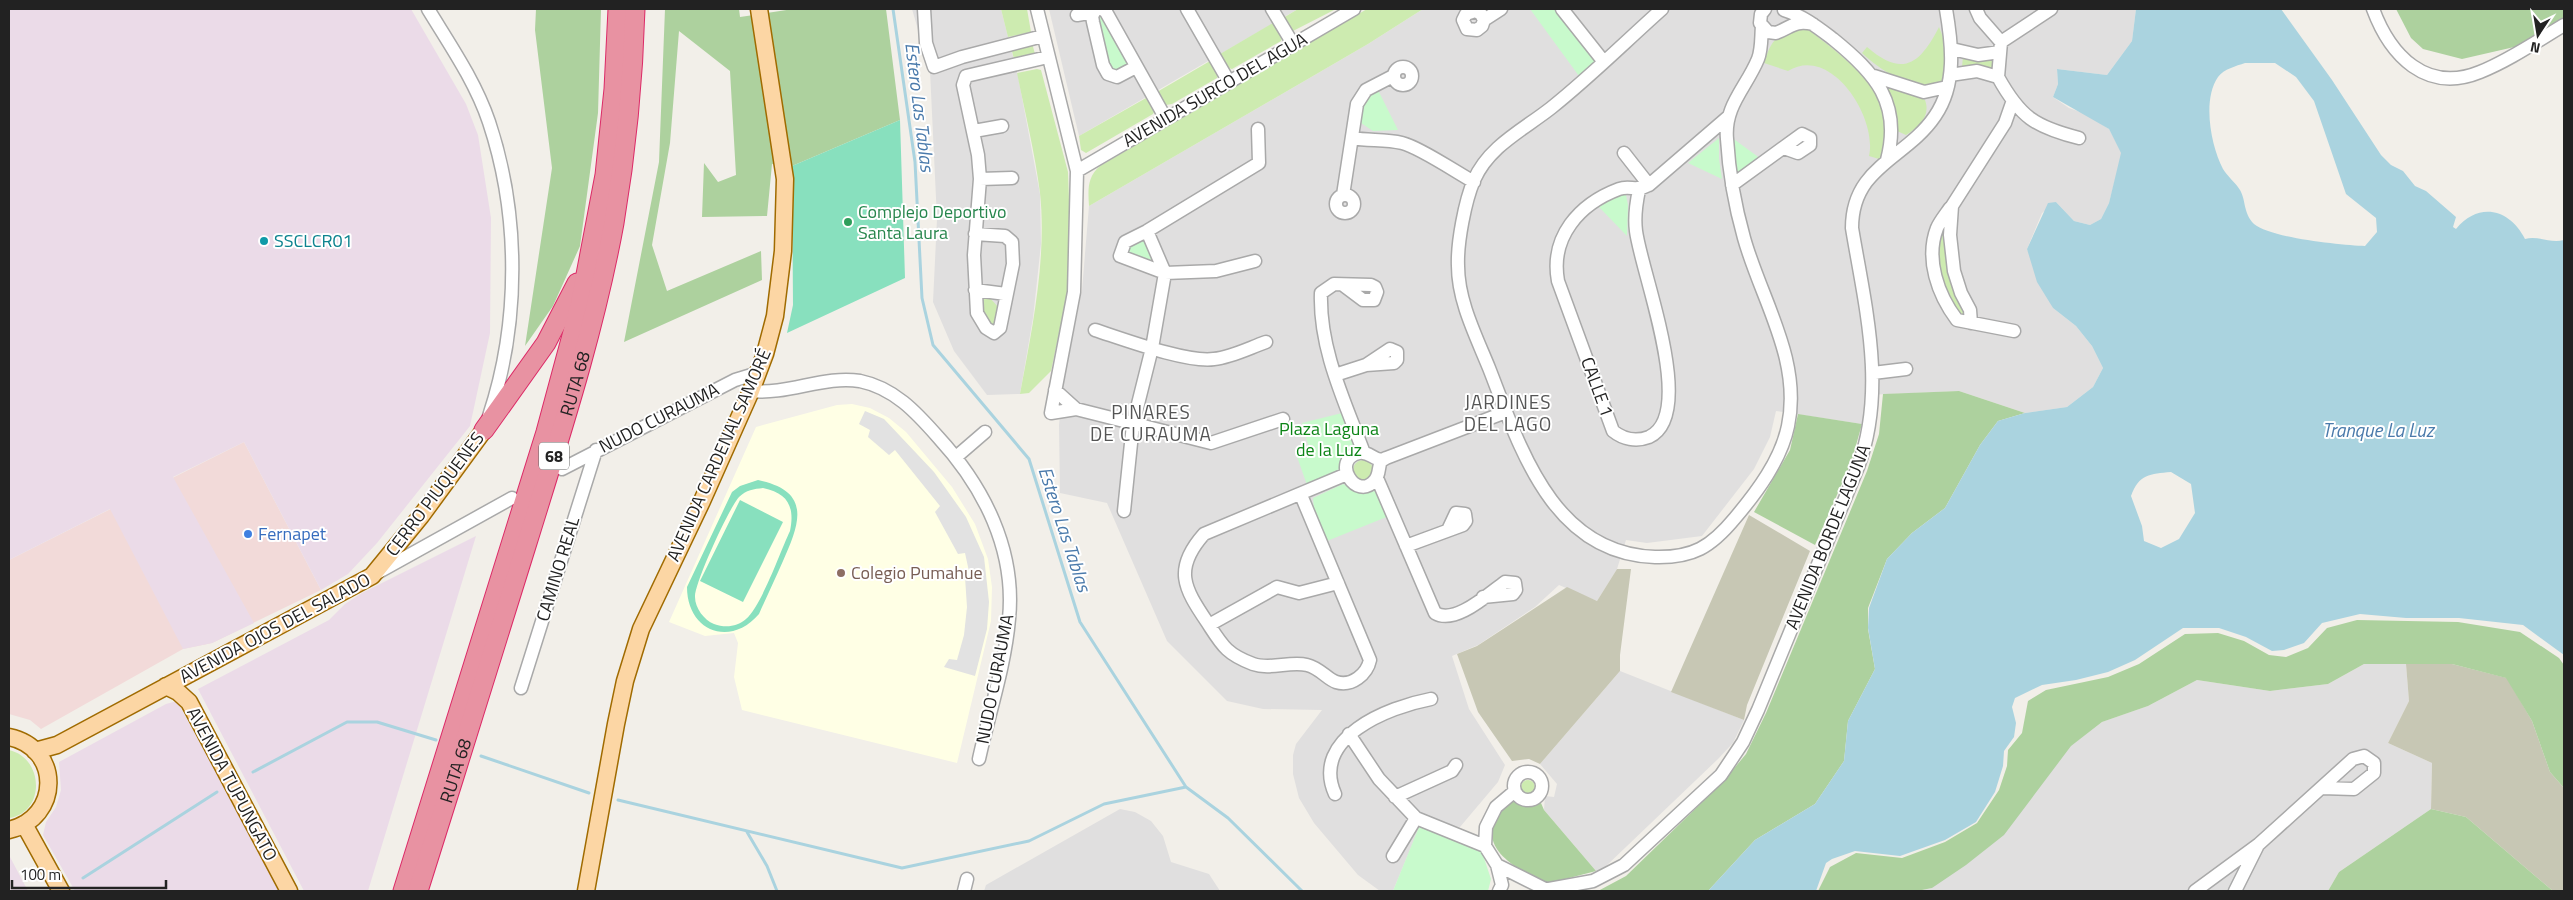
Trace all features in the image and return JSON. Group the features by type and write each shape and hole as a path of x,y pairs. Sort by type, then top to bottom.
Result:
{"highway":[{"name":"RUTA 68","path":"402,891 556,396 580,306 594,240 610,132 618,9"},
{"name":"RUTA 68","path":"418,891 566,419 591,328 620,184 631,92 635,9"},
{"path":"484,430 546,343 569,302 594,240"}],"main road":[{"name":"AVENIDA CARDENAL SAMORÉ","path":"586,891 625,681 641,629 751,392 771,336 779,297 784,251 785,179 759,9"},
{"name":"CERRO PIUQUENES","path":"372,576 420,516 484,430"},
{"name":"AVENIDA OJOS DEL SALADO","path":"35,751 57,745 372,576"},
{"name":"AVENIDA TUPUNGATO","path":"166,686 178,692 189,702 289,891"},
{"path":"9,737 24,742 35,751 47,773 48,790 38,813 24,824 9,830"},
{"path":"24,824 61,891"},
{"path":"50,872 56,891"}],"street":[{"name":"CERRO PIUQUENES","path":"428,9 470,80 488,121 503,176 507,206 512,260 510,312 499,380 484,430"},
{"path":"924,9 926,43 934,68 962,57 1044,36"},
{"path":"1037,9 1077,171 1074,292 1051,413 1076,409 1211,443 1283,419"},
{"path":"1187,9 1229,82"},
{"path":"1272,9 1293,44"},
{"name":"AVENIDA SURCO DEL AGUA","path":"1077,171 1354,9"},
{"path":"1484,20 1501,9"},
{"path":"1562,9 1604,62"},
{"path":"1662,9 1552,107 1497,147 1474,182 1463,226 1458,265 1462,300 1531,471 1555,507 1573,525 1595,540 1630,554 1670,557 1695,552 1708,546 1719,537 1762,484 1773,464 1788,426 1791,405 1783,344 1760,287 1744,238 1732,185 1726,135 1728,117 1734,100 1755,65 1765,22"},
{"path":"1750,9 1780,32 1786,26 1798,23 1813,24"},
{"path":"1783,9 1787,18 1786,26"},
{"path":"1783,9 1797,14 1813,24 1851,54 1874,76 1886,101 1892,130 1886,160"},
{"name":"AVENIDA BORDE LAGUNA","path":"1542,890 1593,881 1618,870 1693,802 1730,763 1758,710 1863,456 1872,417 1873,373 1852,219 1856,200 1865,182 1886,160 1907,145 1935,116 1948,81 1952,49 1946,9"},
{"path":"1976,9 1980,18 2001,47 1998,77 2012,103 2028,117 2051,131 2079,138"},
{"path":"1952,49 1978,55 2001,47 2051,9"},
{"path":"2373,9 2381,31 2394,52 2409,64 2429,74 2445,78 2480,72 2564,25"},
{"path":"1077,14 1097,10 1106,12 1166,119"},
{"path":"1097,10 1093,22 1102,65 1108,74 1117,77 1136,67"},
{"path":"975,234 1005,236 1012,242 1013,264 1000,328 994,333 986,328 977,313 975,234 980,179 974,131 964,85 966,76 1048,57"},
{"path":"1874,76 1924,92 1948,81 1978,71 1998,77"},
{"path":"1343,195 1358,104 1366,90 1393,76"},
{"path":"1924,92 1935,116"},
{"path":"2012,103 2005,123 1937,228 1932,254 1938,288 1945,304 1957,320 2014,331"},
{"path":"1624,153 1644,187 1728,117"},
{"path":"974,131 1002,126"},
{"path":"1255,262 1216,271 1165,273 1120,256 1125,242 1147,231 1259,163 1258,129"},
{"path":"1892,130 1907,145"},
{"path":"1353,134 1370,133 1378,139 1404,143 1474,182"},
{"path":"1732,185 1784,148"},
{"path":"980,179 1012,178"},
{"name":"CALLE 1","path":"1644,187 1635,209 1636,231 1644,273 1668,359 1669,390 1666,418 1663,424 1649,436 1636,439 1624,438 1613,431 1561,290 1556,262 1562,236 1571,221 1596,201 1621,188 1644,187"},
{"path":"1952,206 1950,235 1954,272 1961,293 1970,310 1971,323"},
{"path":"1124,511 1133,424 1152,348 1165,273 1147,231"},
{"path":"1343,285 1334,284 1321,293 1320,315 1335,375 1364,453"},
{"path":"975,290 1006,294"},
{"path":"1095,330 1152,348 1206,360 1222,358 1266,342"},
{"path":"1335,375 1366,365"},
{"path":"1873,373 1906,369"},
{"name":"NUDO CURAUMA","path":"562,469 735,380 758,373"},
{"name":"NUDO CURAUMA","path":"751,392 770,393 840,380 859,381 881,387 917,412 956,457 988,507 998,529 1006,556 1010,588 1009,619 979,760"},
{"path":"1055,390 1076,409"},
{"path":"1346,474 1347,464 1350,459 1359,453 1364,453 1378,460 1386,458 1506,412"},
{"path":"956,457 984,432"},
{"name":"CAMINO REAL","path":"521,688 596,450"},
{"path":"1386,458 1380,463 1377,478 1434,613 1452,617 1483,597"},
{"path":"1346,474 1358,485 1369,485 1377,478"},
{"path":"1301,495 1370,660 1368,670 1361,677 1345,683 1335,682 1323,671 1306,664 1256,665 1227,652 1187,592 1185,573 1193,546 1204,534 1301,495 1346,474"},
{"name":"AVENIDA OJOS DEL SALADO","path":"372,576 512,498"},
{"path":"1406,546 1448,530"},
{"path":"1209,625 1277,587 1299,593 1338,583"},
{"path":"1334,794 1330,784 1329,768 1335,748 1349,734 1387,713 1432,699"},
{"path":"1349,734 1379,779 1416,818 1485,846"},
{"path":"1395,797 1452,771 1456,765"},
{"path":"2195,891 2259,844 2322,788"},
{"path":"1503,889 1497,865 1485,846 1486,827 1491,814 1501,801 1515,791"},
{"path":"1393,856 1416,818"},
{"path":"2235,891 2259,844"},
{"path":"1497,865 1527,886 1542,890"}],"shaded area":[{"path":"9,9 411,9 466,104 478,135 491,218 490,333 470,426 377,543 348,574 321,590 244,442 173,477 254,623 212,643 183,649 110,509 9,560"},
{"path":"912,9 1001,9 1018,76 1040,194 1041,244 1033,318 1020,394 987,395 954,351 933,302 937,219 930,71"},
{"path":"1049,9 1298,9 1079,136"},
{"path":"1423,9 2136,9 2132,41 2107,75 2057,69 2058,84 2053,97 2069,108 2086,114 2109,129 2122,153 2109,203 2101,219 2090,225 2074,221 2056,202 2042,213 2027,249 2053,308 2076,326 2092,346 2103,368 2093,387 2067,407 2025,413 1959,391 1866,395 1862,424 1776,411 1770,437 1754,469 1702,536 1647,543 1626,540 1617,569 1597,601 1559,585 1535,607 1478,645 1452,656 1469,709 1505,765 1498,782 1460,827 1453,826 1451,837 1419,828 1393,891 1380,891 1358,875 1314,823 1299,798 1293,774 1293,755 1296,744 1322,710 1263,709 1227,701 1167,641 1107,503 1060,493 1059,425 1063,387 1082,290 1089,206 1368,44"},
{"name":"Colegio Pumahue","path":"852,404 870,408 889,418 906,432 952,487 975,524 988,559 992,587 991,621 957,763 742,710 734,677 738,643 734,633 705,636 669,622 756,427 837,405"},
{"path":"865,411 884,419 934,472 966,517 984,557 989,602 987,629 975,676 944,667 949,659 957,660 964,635 967,607 965,577 970,576 965,553 958,554 935,512 940,506 895,450 889,455 868,437 870,430 859,424"},
{"path":"244,442 321,590 212,643 183,649 41,729 30,720 9,714 9,560"},
{"path":"1749,515 1810,551 1747,705 1744,720 1671,692"},
{"path":"476,536 368,891 304,891 198,689 329,620 345,604 362,593"},
{"path":"1617,569 1631,569 1620,655 1620,671 1540,764 1529,759 1512,761 1478,712 1457,654 1477,646 1567,587 1597,601"},
{"path":"2364,664 2406,664 2409,701 2388,743 2432,763 2431,809 2339,872 2328,891 1917,891 1932,888 2042,783 2070,746 2102,722 2148,706 2197,680 2270,691 2328,684"},
{"path":"2406,664 2452,664 2507,678 2532,721 2550,772 2564,788 2564,891 2553,891 2466,817 2431,809 2432,763 2388,743 2409,701"},
{"path":"1620,671 1744,720 1733,743 1718,759 1604,868 1596,871 1544,810 1545,796 1554,797 1557,784 1540,764"},
{"path":"177,701 281,891 75,891 43,835 46,822 56,807 61,790 59,762 166,704"},
{"path":"1120,809 1135,812 1151,821 1163,836 1171,862 1209,874 1220,891 984,891 986,885"},
{"path":"10,857 28,891 9,891"}],"green space":[{"path":"536,9 601,9 598,113 580,246 553,306 525,346 552,168 535,30"},
{"path":"665,9 739,9 740,17 793,9 886,9 900,120 792,166 772,164 767,216 702,217 704,163 718,182 736,175 730,71 679,31 670,143 652,245 667,291 761,251 762,280 624,342 659,162"},
{"path":"1001,9 1027,9 1031,32 1008,37"},
{"path":"1298,9 1336,9 1293,31 1283,18"},
{"path":"1367,9 1423,9 1368,44 1089,206 1091,179 1100,166"},
{"path":"1530,9 1555,9 1597,62 1579,76"},
{"path":"2396,9 2564,9 2564,25 2523,45 2462,59 2423,49 2411,38"},
{"path":"1101,14 1130,64 1116,73 1107,63 1096,16"},
{"path":"1273,23 1282,37 1281,41 1232,69 1228,68 1220,54"},
{"path":"1939,27 1944,41 1946,56 1940,86 1918,84 1898,78 1879,67 1862,53 1867,47 1880,57 1891,62 1901,64 1909,62 1917,58 1925,50"},
{"path":"1800,28 1808,29 1835,50 1872,88 1881,103 1885,119 1886,137 1879,159 1869,156 1870,140 1859,105 1848,89 1835,76 1820,68 1804,65 1788,71 1764,63 1776,39 1785,33"},
{"path":"1032,43 1035,54 1014,59 1011,48"},
{"path":"1963,56 1994,58 1994,69 1962,67"},
{"path":"1210,61 1218,75 1217,78 1172,104 1166,105 1157,92"},
{"path":"1041,70 1068,172 1070,226 1068,290 1051,371 1029,393 1020,394 1037,294 1042,243 1042,218 1035,163 1017,73"},
{"path":"1887,86 1925,100 1926,111 1923,120 1906,135 1897,131 1885,87"},
{"path":"1378,90 1398,130 1373,131 1358,121 1364,103"},
{"path":"1146,98 1154,112 1153,114 1086,153 1081,150 1079,136"},
{"name":"Complejo Deportivo Santa Laura","path":"900,120 905,278 787,333 793,305 792,166"},
{"path":"1731,137 1761,159 1735,180"},
{"path":"1719,138 1719,159 1722,179 1688,163"},
{"path":"1618,195 1626,195 1628,205 1627,236 1599,207"},
{"path":"1941,230 1946,231 1966,313 1962,317 1942,288 1937,249"},
{"path":"1145,240 1153,260 1127,254 1130,245"},
{"path":"990,298 999,308 995,325 991,327 980,306 984,299"},
{"path":"1959,391 2025,413 1998,421 1980,445 1945,508 1912,533 1887,559 1868,608 1868,629 1875,669 1848,721 1844,761 1815,804 1755,840 1708,891 1598,891 1626,876 1722,783 1746,754 1766,713 1867,471 1879,434 1883,394"},
{"name":"Plaza Laguna de la Luz","path":"1346,412 1359,446 1346,453 1339,469 1325,479 1307,485 1295,451 1309,448 1302,423"},
{"path":"1798,414 1862,424 1851,463 1815,545 1754,512 1790,450"},
{"path":"1363,460 1370,463 1373,470 1370,477 1363,480 1356,477 1353,470 1356,463"},
{"path":"758,480 775,485 787,492 794,500 797,510 797,522 789,547 759,614 748,624 736,630 723,632 712,630 702,624 694,615 689,602 687,587 732,492 740,486","holes":["763,488 772,490 784,497 788,502 791,522 790,531 770,578 758,602 746,619 739,624 731,626 714,624 701,613 695,601 696,589 713,546 739,497 753,489"]},
{"name":"Plaza Laguna de la Luz","path":"1343,484 1358,492 1379,491 1389,516 1327,541 1314,510 1313,498"},
{"path":"740,500 783,522 743,602 700,581"},
{"path":"2357,620 2458,622 2520,632 2559,658 2564,665 2564,788 2550,772 2532,721 2506,678 2452,664 2364,664 2328,684 2270,691 2197,680 2148,706 2102,722 2071,746 2004,835 1966,865 1932,888 1917,891 1818,891 1830,867 1856,853 1902,858 1945,842 1977,823 1999,790 2007,766 2008,750 2022,733 2028,701 2046,690 2108,677 2139,664 2185,634 2218,633 2244,641 2269,655 2286,657 2308,648 2327,628"},
{"path":"9,750 21,755 29,763 34,773 36,785 30,806 21,814 9,818"},
{"path":"1525,780 1531,780 1535,787 1531,794 1525,794 1521,790 1521,784"},
{"path":"1516,800 1531,805 1541,803 1544,810 1596,871 1546,884 1506,859 1498,850 1493,840 1492,829 1496,817 1502,809 1509,802"},
{"path":"2431,809 2466,817 2553,891 2328,891 2339,872"},
{"path":"1419,827 1481,849 1491,879 1488,891 1393,891"}],"water":[{"name":"Tranque La Luz","path":"2136,9 2281,9 2332,80 2381,155 2391,165 2403,171 2415,186 2426,191 2456,217 2453,227 2456,229 2465,220 2474,215 2494,212 2503,215 2511,221 2525,239 2564,240 2564,655 2523,625 2459,618 2406,618 2360,614 2322,623 2304,643 2284,650 2272,651 2246,637 2219,628 2183,628 2135,660 2108,672 2076,680 2042,685 2015,698 2012,707 2016,723 2014,737 2004,751 2003,766 1995,792 1976,822 1945,840 1900,856 1855,851 1832,859 1826,863 1816,891 1708,891 1755,840 1815,804 1844,761 1848,721 1875,669 1868,628 1869,608 1887,559 1912,533 1945,508 1980,445 1998,421 2025,413 2067,407 2093,387 2103,368 2092,346 2076,326 2053,308 2037,282 2027,249 2048,203 2056,202 2074,221 2090,225 2101,219 2109,203 2121,153 2109,129 2053,97 2058,84 2057,69 2107,75 2132,41","holes":["2245,63 2275,63 2296,77 2314,101 2346,194 2376,218 2377,232 2365,246 2290,237 2262,229 2250,220 2240,190 2225,172 2219,159 2212,136 2209,110 2210,98 2218,77 2227,70","2171,472 2191,484 2195,513 2179,539 2161,548 2144,541 2142,526 2131,496 2138,483 2146,476"]}],"waterway":[{"name":"Estero Las Tablas","path":"893,9 915,162 922,298 933,345 1029,459 1080,622 1186,787 1228,818 1302,891"},
{"path":"253,772 347,722 377,722 436,740"},
{"path":"481,756 589,793"},
{"path":"618,800 902,868 1029,841 1104,804 1186,787"},
{"path":"83,878 217,792"},
{"path":"747,832 767,866 777,891"}],"place":[{"name":"Complejo Deportivo Santa Laura","path":"848,222"},
{"name":"SSCLCR01","path":"264,241"},
{"name":"Fernapet","path":"248,534"},
{"name":"Colegio Pumahue","path":"841,573"}],"district":[{"name":"JARDINES DEL LAGO","path":"1508,413"},
{"name":"PINARES DE CURAUMA","path":"1151,423"}]}
